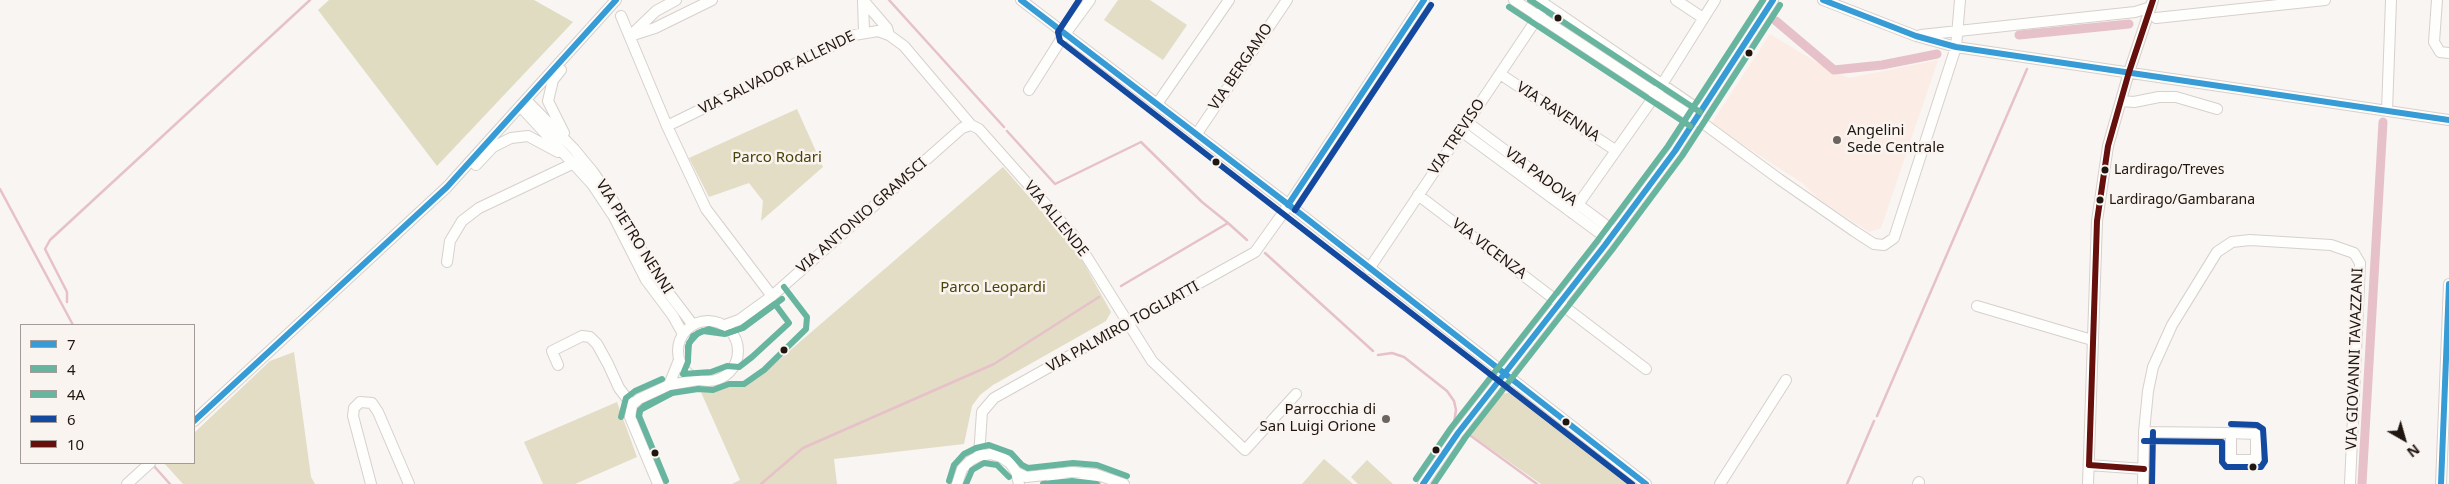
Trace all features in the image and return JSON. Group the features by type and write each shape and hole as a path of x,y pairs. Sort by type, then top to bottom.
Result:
{"street":[{"path":"195,421 447,187 616,0"},
{"path":"630,36 656,11 676,0"},
{"path":"630,36 655,28 712,0"},
{"path":"863,0 864,32"},
{"path":"863,0 887,28 889,35 904,46 971,125"},
{"path":"1021,0 1646,484"},
{"path":"1029,90 1090,0"},
{"path":"1157,104 1229,0"},
{"name":"VIA BERGAMO","path":"1196,134 1287,0"},
{"name":"VIA PALMIRO TOGLIATTI","path":"980,456 982,412 994,398 1247,258 1261,245 1424,0"},
{"path":"1514,0 1656,94 1697,116"},
{"path":"1676,0 1703,18"},
{"path":"1575,208 1656,94 1715,0"},
{"path":"1422,484 1504,374 1612,236 1697,116 1773,0"},
{"path":"1823,0 1836,3 1916,36 1956,47 2449,120"},
{"path":"1542,3 1662,84 1738,150 1874,244 1884,245 1894,238 1956,47 1960,0"},
{"path":"2156,18 2326,0"},
{"path":"2387,111 2391,0"},
{"path":"2437,0 2434,42 2440,52 2449,53"},
{"name":"VIA TREVISO","path":"1369,268 1538,16 1542,3"},
{"path":"1916,36 2135,12 2152,3"},
{"path":"2088,484 2097,221 2108,146 2129,72 2152,3"},
{"path":"621,16 667,126 706,209 772,296"},
{"name":"VIA PIETRO NENNI","path":"601,18 553,80 548,101 555,119 574,149 593,172 620,211 654,275 693,325"},
{"name":"VIA SALVADOR ALLENDE","path":"667,126 827,47 864,32 878,31 889,35"},
{"name":"VIA RAVENNA","path":"1500,74 1616,150"},
{"path":"2121,101 2134,102 2159,97 2176,97 2217,108"},
{"name":"VIA PIETRO NENNI","path":"523,103 574,149"},
{"name":"VIA PIETRO NENNI","path":"523,103 564,156 592,184 614,217 646,280 673,316 683,334"},
{"name":"VIA PADOVA","path":"1468,122 1612,236"},
{"name":"VIA ANTONIO GRAMSCI","path":"725,325 739,320 772,296 962,128 971,125"},
{"name":"VIA ALLENDE","path":"971,125 980,129 1073,235 1102,278 1127,325 1152,361 1245,450 1296,394"},
{"name":"VIA PADOVA","path":"1461,131 1575,208"},
{"name":"VIA PIETRO NENNI","path":"447,187 476,164 493,147 511,138 528,136 564,156"},
{"path":"447,262 450,241 462,221 479,208 572,164"},
{"name":"VIA VICENZA","path":"1418,195 1646,369"},
{"name":"VIA GIOVANNI TAVAZZANI","path":"2143,484 2144,432 2148,390 2153,367 2172,326 2217,252 2232,242 2250,240 2331,244 2346,248 2354,253 2360,263 2350,484"},
{"path":"2444,481 2449,284"},
{"path":"1977,306 2092,340"},
{"name":"VIA ANTONIO GRAMSCI","path":"736,339 753,309"},
{"path":"658,484 630,417 632,405 639,399 669,385 698,380 712,381 720,379 732,370 739,352 736,339 725,325 709,320 693,325 683,334 679,344 679,360 669,385"},
{"path":"558,365 552,351 582,336 590,337 597,344 608,364 618,388 632,405"},
{"path":"679,360 686,372 698,380"},
{"path":"1720,484 1786,380"},
{"path":"371,484 353,416 354,408 360,402 372,402 378,412 409,484"},
{"path":"2144,432 2231,433"},
{"path":"958,484 960,474 966,464 980,456 990,454 1001,457 1010,463 1016,472 1019,484"},
{"path":"127,484 149,464"},
{"path":"2089,465 2144,469"},
{"path":"1016,472 1026,477 1072,472 1094,474 1124,484"},
{"path":"1050,484 1088,482 1095,484"}],"shaded area":[{"path":"329,0 534,0 573,22 437,166 318,10"},
{"path":"1770,34 1828,69 1849,78 1938,60 1881,228 1869,232 1820,200 1802,183 1711,124"}],"green space":[{"path":"1118,0 1150,0 1187,25 1163,60 1104,20"},
{"name":"Parco Rodari","path":"797,109 823,167 761,221 763,201 749,183 709,197 689,158"},
{"name":"Parco Leopardi","path":"1003,167 1078,253 1111,312 1106,321 993,385 980,395 972,406 964,444 834,459 837,484 732,484 740,480 700,390 723,388 758,378"},
{"path":"294,352 311,477 315,484 183,484 165,464 195,464 195,432 270,361"},
{"path":"1518,391 1640,484 1541,484 1471,435 1501,394"},
{"path":"617,402 637,457 575,484 543,484 524,442"},
{"path":"1324,459 1353,484 1302,484"},
{"path":"1367,460 1393,484 1358,484 1351,477"}],"waterway":[{"path":"67,302 67,292 45,249 50,240 310,0"},
{"path":"889,0 1004,127"},
{"path":"1776,21 1834,70 1882,65 1937,54"},
{"path":"2019,35 2129,24"},
{"path":"1877,416 2027,69"},
{"path":"2362,484 2383,122"},
{"path":"1007,131 1055,184 1141,142 1202,202 1228,223"},
{"path":"0,189 72,324"},
{"path":"1121,286 1228,223 1247,240"},
{"path":"1265,253 1373,351"},
{"path":"761,484 803,448 994,364 1099,297"},
{"path":"1378,355 1392,353 1404,357 1447,391 1454,401 1456,410 1454,423"},
{"path":"1847,484 1874,421"},
{"path":"1471,436 1537,484"},
{"path":"153,465 170,484"}],"transit line":[{"name":"7","path":"195,420 447,187 616,0"},
{"name":"7","path":"1021,0 1302,215 1646,484"},
{"name":"6","path":"1079,0 1058,32 1060,41 1632,484"},
{"name":"7","path":"1288,205 1424,0"},
{"name":"4A","path":"1530,0 1700,112"},
{"name":"4A","path":"1416,479 1451,428 1598,240 1668,146 1763,0"},
{"name":"7","path":"1423,484 1458,433 1605,245 1675,151 1773,0"},
{"name":"7","path":"1823,0 1916,36 1956,47 2449,120"},
{"name":"10","path":"2089,465 2097,221 2108,146 2129,72 2153,0"},
{"name":"6","path":"1295,210 1431,5"},
{"name":"4","path":"1434,484 1465,438 1612,250 1682,156 1780,5"},
{"name":"4","path":"1509,7 1690,126"},
{"name":"7","path":"2441,484 2449,284"},
{"name":"4","path":"666,481 639,416 640,410 672,393 698,389 713,390 729,384 744,384 764,370 806,329 807,317 784,287"},
{"name":"4","path":"728,333 743,328 782,299"},
{"name":"4A","path":"775,304 789,323 739,367 727,366 711,372 683,374 688,362 688,346 693,336 703,331 725,334 742,328 775,304"},
{"name":"4","path":"688,359 689,343 698,333 709,329 722,333"},
{"name":"4A","path":"621,417 626,398 635,391 662,379"},
{"name":"4A","path":"639,416 640,410 644,406 672,393"},
{"name":"6","path":"2144,441 2222,442 2222,462 2226,467 2261,467 2265,461 2263,429 2257,425 2231,424"},
{"name":"6","path":"2152,484 2153,432"},
{"name":"4A","path":"949,481 954,465 964,454 976,448 989,445 1011,453 1022,465 1028,468 1073,463 1097,465 1127,476"},
{"name":"4","path":"966,484 972,470 984,463 997,465 1009,477"},
{"name":"10","path":"2089,465 2144,469"},
{"name":"4","path":"1043,484 1072,481 1097,484"}],"place":[{"name":"Angelini Sede Centrale","path":"1837,140"},
{"name":"Lardirago/Treves","path":"2105,170"},
{"name":"Lardirago/Gambarana","path":"2100,200"},
{"name":"Parrocchia di San Luigi Orione","path":"1386,419"}]}
